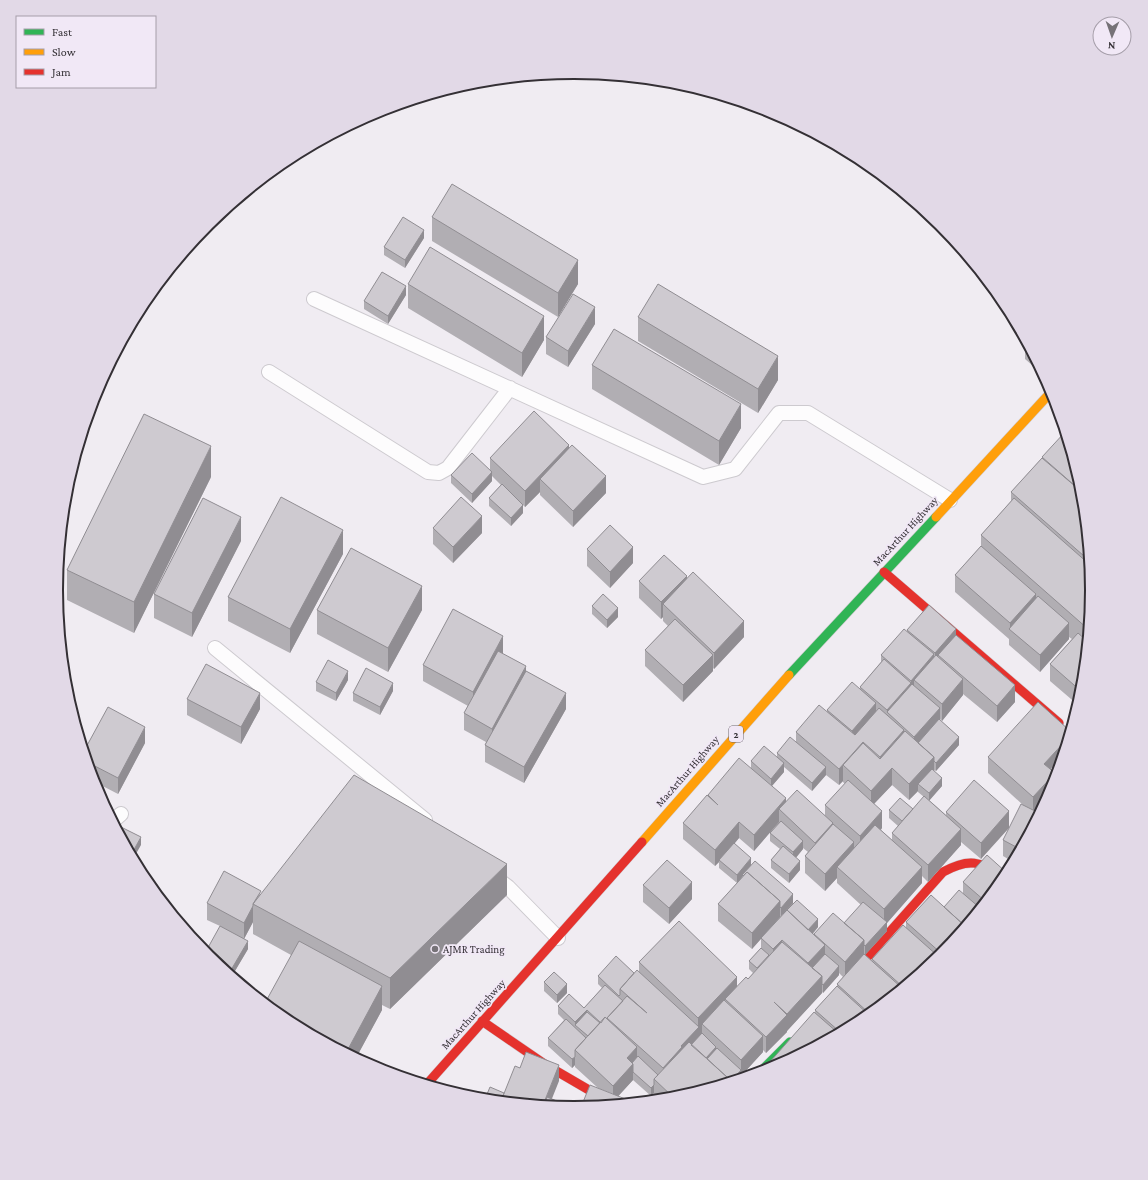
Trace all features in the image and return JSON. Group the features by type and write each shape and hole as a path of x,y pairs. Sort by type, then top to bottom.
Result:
{"main road":[{"name":"MacArthur Highway","path":"431,1081 558,938 768,697 1047,396"},
{"path":"884,572 1064,727"},
{"path":"841,986 943,872 956,864 969,861 988,867 1000,873"},
{"path":"482,1022 562,1076 606,1100"},
{"path":"770,1062 799,1033"}],"lane":[{"path":"314,299 703,477 735,469 779,413 808,413 950,500"},
{"path":"269,372 428,472 439,473 448,468 510,388"},
{"path":"215,648 434,827"},
{"path":"483,867 508,887 558,938"}],"building":[{"path":"452,184 578,260 558,293 432,217"},
{"path":"403,217 424,230 405,260 384,247"},
{"path":"430,247 544,316 522,353 408,284"},
{"path":"382,272 406,286 388,316 364,301"},
{"path":"658,284 778,356 758,389 638,317"},
{"path":"573,294 595,307 568,351 546,337"},
{"path":"614,329 741,404 719,441 592,365"},
{"path":"534,411 569,445 525,491 490,458"},
{"path":"144,414 211,446 134,602 67,570"},
{"path":"1061,436 1074,485 1042,457"},
{"path":"572,445 606,476 573,511 540,479"},
{"path":"472,453 492,472 472,494 451,475"},
{"path":"1042,458 1074,485 1081,523 1084,556 1011,492"},
{"path":"502,484 523,505 511,518 489,498"},
{"path":"281,497 343,530 290,629 228,597"},
{"path":"461,497 482,516 453,547 433,528"},
{"path":"203,498 241,517 192,613 154,594"},
{"path":"1014,498 1084,560 1084,625 981,535"},
{"path":"610,525 633,547 610,572 587,549"},
{"path":"981,546 1036,594 1010,623 955,575"},
{"path":"351,548 422,586 388,648 317,610"},
{"path":"664,555 687,576 661,602 639,581"},
{"path":"693,572 744,621 714,653 663,604"},
{"path":"603,594 618,608 607,620 592,606"},
{"path":"1038,596 1069,623 1040,655 1009,629"},
{"path":"929,605 956,629 935,653 907,630"},
{"path":"453,609 503,636 473,692 423,665"},
{"path":"675,619 713,655 683,685 645,650"},
{"path":"904,629 934,654 911,681 881,655"},
{"path":"1078,633 1083,637 1076,686 1050,664"},
{"path":"956,635 1015,685 997,706 938,655"},
{"path":"498,651 526,666 492,729 464,713"},
{"path":"936,655 963,679 942,704 914,680"},
{"path":"884,659 911,683 887,710 860,687"},
{"path":"328,660 348,671 336,693 316,682"},
{"path":"206,664 260,693 241,727 187,699"},
{"path":"366,668 393,683 380,707 353,693"},
{"path":"526,671 566,693 524,767 485,745"},
{"path":"852,682 876,703 852,731 827,710"},
{"path":"912,684 940,708 914,737 887,712"},
{"path":"1038,702 1066,728 1060,746 1044,764 1052,770 1048,781 1033,797 988,757"},
{"path":"819,705 855,735 879,708 904,730 880,757 863,742 839,769 796,732"},
{"path":"108,707 145,727 118,778 94,766 87,745"},
{"path":"939,719 959,737 936,763 934,761 934,757 918,743"},
{"path":"905,731 934,757 909,784 892,768 871,791 843,765 863,743 880,759"},
{"path":"790,737 826,767 812,783 777,753"},
{"path":"764,746 784,763 771,779 751,761"},
{"path":"739,758 786,798 754,835 739,822 715,850 683,823 707,795 718,805 708,795"},
{"path":"932,769 942,778 929,793 918,784"},
{"path":"354,775 507,864 390,978 253,904"},
{"path":"848,780 882,811 860,836 825,805"},
{"path":"974,780 1009,811 981,843 946,812"},
{"path":"797,790 833,823 815,843 779,809"},
{"path":"924,796 961,829 928,865 892,833"},
{"path":"900,798 913,809 902,821 889,810"},
{"path":"1021,804 1034,811 1016,847 1003,840"},
{"path":"781,821 803,841 793,852 770,833"},
{"path":"833,824 854,842 825,874 805,856"},
{"path":"875,825 922,867 884,909 837,867"},
{"path":"122,827 141,837 134,850"},
{"path":"734,843 751,858 737,875 719,860"},
{"path":"783,846 800,861 789,874 771,860"},
{"path":"987,855 1002,869 981,898 963,882"},
{"path":"667,860 692,882 669,908 643,885"},
{"path":"755,861 793,894 781,908 780,901 747,872 743,876 742,875"},
{"path":"224,871 261,891 244,923 207,903"},
{"path":"747,872 780,901 752,933 718,904"},
{"path":"959,890 976,905 961,923 944,907"},
{"path":"931,895 961,923 937,949 906,922"},
{"path":"797,900 818,919 808,930 787,910"},
{"path":"863,902 887,922 865,946 864,940 844,923"},
{"path":"787,910 825,945 808,963 782,940 773,949 761,938"},
{"path":"833,913 864,940 845,962 814,934"},
{"path":"679,921 737,977 698,1018 639,962"},
{"path":"903,925 934,952 899,984 872,959"},
{"path":"220,926 248,941 232,969 209,946"},
{"path":"299,941 382,986 349,1048 318,1033 268,998"},
{"path":"782,942 822,976 787,1014 774,1002 787,1015 766,1037 725,999 746,977 748,979"},
{"path":"761,948 769,955 757,968 749,961"},
{"path":"825,954 839,966 823,985 822,976 812,968"},
{"path":"864,954 898,984 865,1010 837,984"},
{"path":"616,956 634,973 620,989 619,996 598,976"},
{"path":"637,970 699,1027 663,1068 607,1018 627,996 647,1013 620,989"},
{"path":"554,972 567,984 557,995 544,982"},
{"path":"605,985 623,1001 607,1019 605,1017 601,1023 587,1010 575,1022 558,1006 569,994 584,1008"},
{"path":"837,986 864,1011 836,1029 815,1010"},
{"path":"724,1000 763,1036 741,1060 702,1024"},
{"path":"587,1012 600,1023 588,1036 575,1025"},
{"path":"814,1012 834,1030 800,1048 770,1062"},
{"path":"605,1017 637,1047 627,1058 633,1064 613,1086 575,1050"},
{"path":"566,1019 586,1038 575,1050 575,1057 572,1059 548,1038"},
{"path":"702,1033 716,1047 706,1058 691,1045"},
{"path":"689,1042 727,1077 706,1084 668,1092 654,1079"},
{"path":"717,1048 741,1070 737,1074 727,1077 707,1059"},
{"path":"526,1052 559,1065 545,1100 503,1096 515,1066 520,1068"},
{"path":"638,1056 658,1075 654,1079 654,1085 651,1088 633,1072 632,1063"},
{"path":"590,1085 624,1098 607,1100 584,1101"},
{"path":"490,1087 504,1093 503,1096 487,1093"},
{"path":"547,1097 555,1100 546,1100"}],"traffic: fast":[{"path":"789,675 936,517"},
{"path":"770,1062 790,1042"}],"traffic: slow":[{"path":"936,517 1047,396"},
{"path":"642,842 789,675"}],"traffic: jam":[{"path":"884,572 1059,723"},
{"path":"430,1080 642,842"},
{"path":"847,980 943,872 960,864 974,863 988,867 1000,873"},
{"path":"482,1021 546,1065 606,1100"}],"place":[{"name":"AJMR Trading","path":"435,949"}]}
